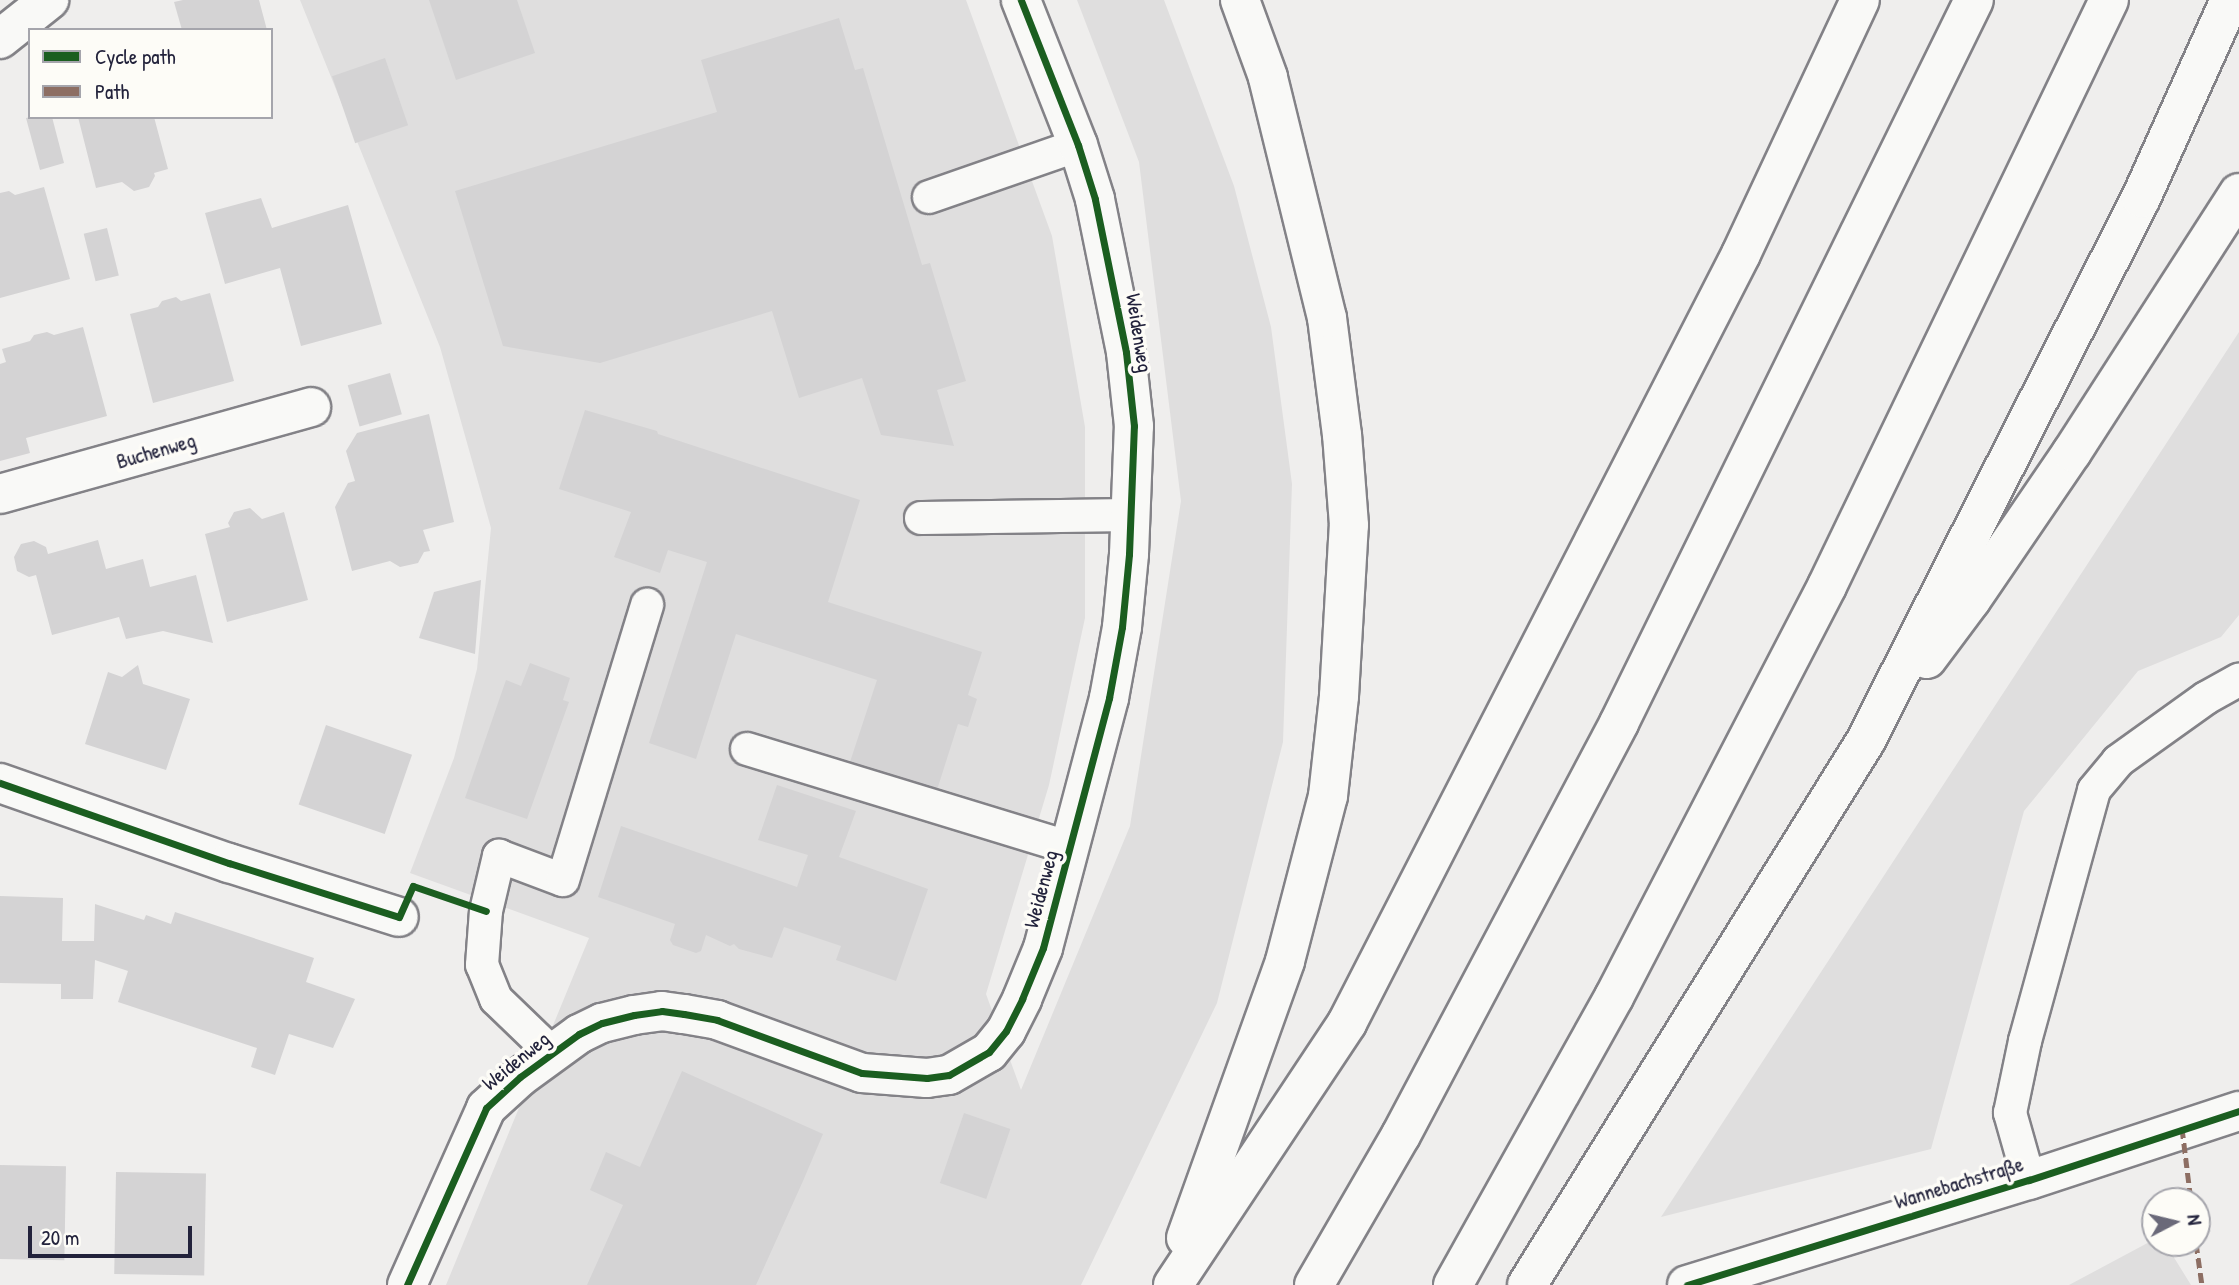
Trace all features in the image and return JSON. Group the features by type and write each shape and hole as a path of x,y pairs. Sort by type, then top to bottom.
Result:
{"main road":[{"path":"0,39 49,0"},
{"name":"Weidenweg","path":"407,1285 486,1108 551,1052 603,1023 662,1011 717,1020 862,1073 927,1078 949,1075 989,1052 1006,1031 1043,948 1109,698 1122,627 1131,515 1134,426 1126,352 1109,260 1078,145 1021,0"},
{"path":"1171,1285 1281,974 1328,796 1339,696 1348,562 1349,525 1342,435 1327,318 1268,77 1240,0"},
{"path":"1171,1285 1347,1023 1741,254 1860,0"},
{"path":"1314,1285 1401,1135 1619,723 1927,102 1974,0"},
{"path":"1453,1285 1614,997 1827,586 2109,0"},
{"path":"1527,1285 1865,742 2141,198 2230,0"},
{"path":"1865,742 1971,600 2239,192"},
{"name":"Buchenweg","path":"0,494 311,407"},
{"path":"0,783 229,863 399,917"},
{"name":"Wannebachstraße","path":"1688,1285 2029,1180 2239,1111"}],"lane":[{"path":"929,197 1078,145"},
{"path":"921,518 1131,515"},
{"name":"Weidenweg","path":"551,1052 496,999 482,965 486,911 499,856 563,880 647,605"},
{"path":"2029,1180 2010,1113 2025,1041 2094,790 2118,761 2206,698 2239,680"},
{"path":"747,749 1071,848"}],"shaded area":[{"path":"300,0 966,0 1052,236 1085,427 1085,618 1049,785 986,994 1021,1090 1130,826 1181,501 1139,162 1077,0 1164,0 1234,186 1271,327 1292,484 1283,742 1217,1003 1081,1285 446,1285 589,938 410,873 454,758 477,669 491,528 440,347"},
{"path":"2239,332 2239,615 2221,637 2138,671 2024,811 1931,1149 1661,1217"},
{"path":"2141,1246 2141,1257 2174,1257 2191,1285 2069,1285"}],"building":[{"path":"259,0 266,28 181,28 174,2"},
{"path":"429,0 517,0 535,53 456,80"},
{"path":"839,18 855,70 863,68 922,265 930,263 966,381 937,390 954,446 881,435 862,378 799,398 772,311 600,363 503,346 455,191 717,112 701,60"},
{"path":"385,58 408,125 355,143 332,76"},
{"path":"26,118 53,119 64,163 40,170"},
{"path":"79,119 155,119 168,169 154,173 149,187 134,191 122,182 96,188"},
{"path":"44,187 70,279 0,298 0,193 9,191 15,195"},
{"path":"261,198 272,228 348,205 382,324 301,346 280,268 225,284 205,213"},
{"path":"107,228 119,276 96,281 84,234"},
{"path":"210,293 234,381 153,403 130,314 158,307 162,301 176,297 181,301"},
{"path":"83,327 107,416 26,438 30,453 0,461 0,364 6,362 2,349 30,341 34,335 47,332 54,335"},
{"path":"390,373 402,414 360,426 348,385"},
{"path":"585,410 657,431 658,434 860,500 828,602 982,652 968,695 977,699 968,727 958,724 936,793 849,765 877,680 736,634 696,759 649,743 707,562 668,550 660,573 614,557 631,512 559,489"},
{"path":"429,414 454,522 423,530 430,551 424,552 418,563 400,567 390,561 352,571 335,507 348,483 355,481 346,451 357,433"},
{"path":"250,508 262,519 284,512 308,600 227,622 205,534 230,527 228,523 234,512"},
{"path":"98,540 106,569 143,559 150,587 196,575 213,643 163,631 126,639 119,617 52,635 36,575 29,577 17,571 14,557 21,544 34,541 46,547 48,554"},
{"path":"481,580 475,654 419,638 434,592"},
{"path":"530,663 570,678 563,700 569,702 527,819 465,798 506,680 521,686"},
{"path":"138,665 143,684 190,699 166,770 85,744 108,672 122,677"},
{"path":"326,725 412,755 385,834 299,804"},
{"path":"777,785 856,811 839,857 928,889 896,981 836,960 841,946 784,927 772,958 739,949 734,944 730,946 706,935 701,951 696,953 673,945 670,940 675,924 598,897 621,826 797,887 808,855 758,840"},
{"path":"0,896 63,898 62,941 94,941 95,904 144,920 146,915 171,924 175,912 314,958 306,982 355,999 333,1048 289,1034 275,1075 251,1067 257,1048 118,1002 128,971 95,960 93,999 61,999 61,984 0,983"},
{"path":"682,1071 823,1134 803,1181 756,1285 587,1285 623,1205 590,1190 606,1152 640,1167"},
{"path":"964,1113 1010,1129 986,1199 940,1183"},
{"path":"0,1165 66,1166 64,1260 0,1259"},
{"path":"116,1172 206,1174 204,1276 114,1274"}],"marked path":[{"path":"2182,1128 2189,1187"},
{"path":"2198,1257 2202,1285"}],"cycle path":[{"path":"407,1285 486,1108 520,1077 579,1034 602,1023 662,1011 684,1014 717,1020 862,1073 927,1078 949,1075 989,1052 1006,1031 1022,999 1043,948 1109,698 1122,627 1129,554 1134,426 1126,352 1095,199 1078,145 1021,0"},
{"path":"0,783 229,863 399,917 413,886 486,911"},
{"path":"1687,1285 2029,1180 2239,1111"}]}
